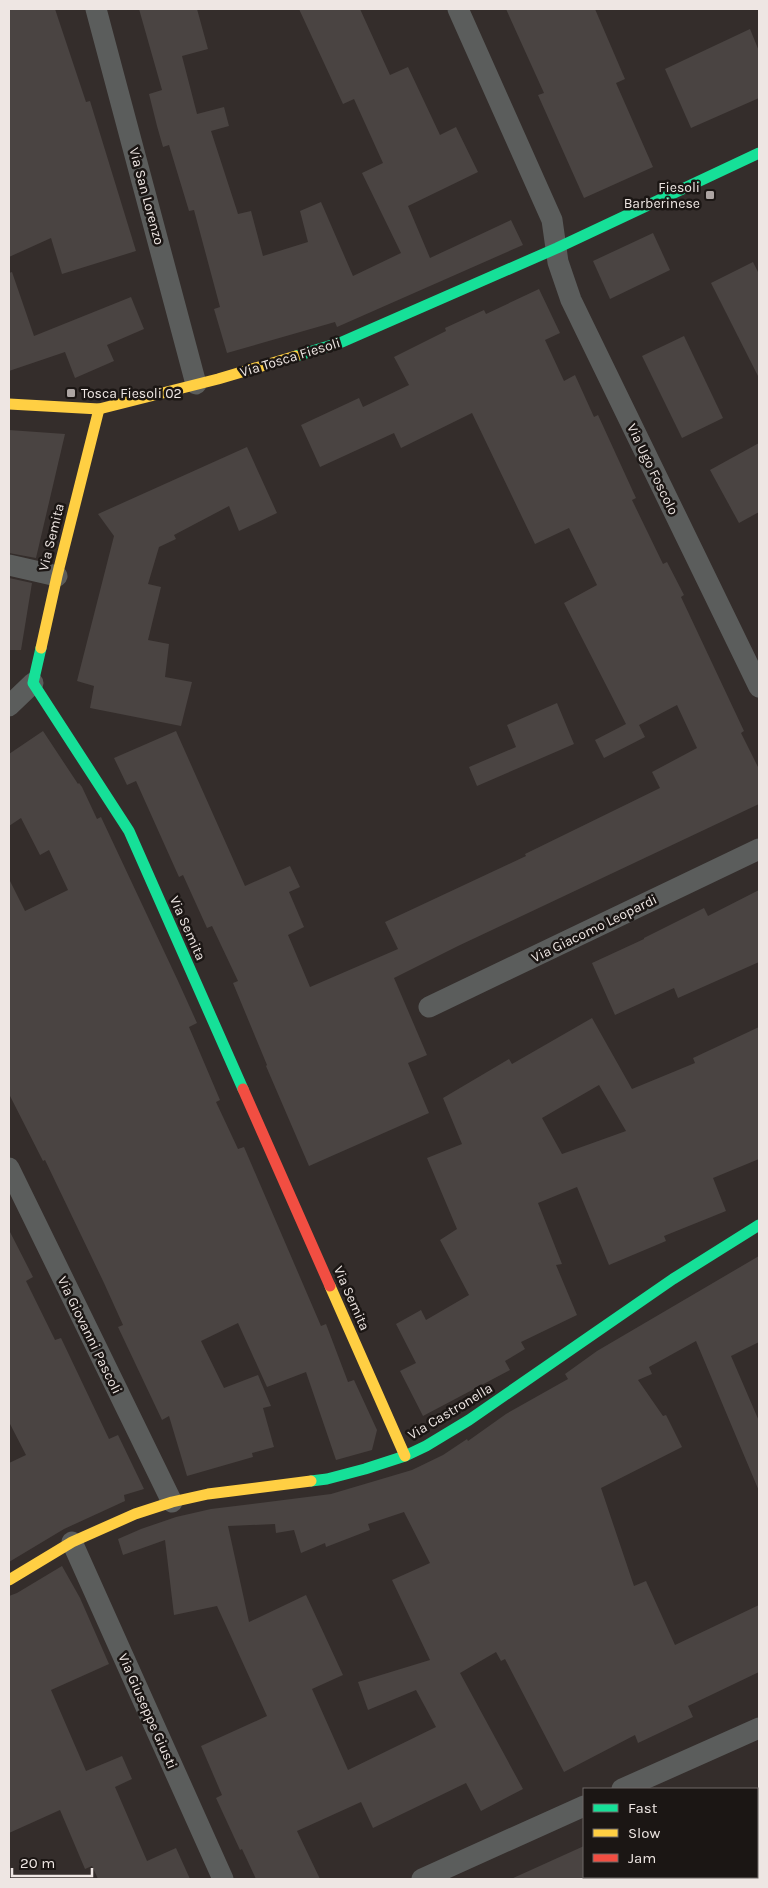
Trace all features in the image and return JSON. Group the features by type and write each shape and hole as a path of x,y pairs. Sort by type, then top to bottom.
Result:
{"street":[{"name":"Via San Lorenzo","path":"96,9 196,384"},
{"path":"458,9 552,220 557,248"},
{"name":"Via Tosca Fiesoli","path":"9,404 99,409 270,364 361,335 557,248 759,153"},
{"name":"Via Ugo Foscolo","path":"557,248 558,262 571,300 759,687"},
{"name":"Via Semita","path":"99,409 57,576 33,683 129,831 405,1456"},
{"path":"9,565 57,576"},
{"path":"9,706 33,683"},
{"name":"Via Giacomo Leopardi","path":"429,1007 759,849"},
{"name":"Via Giovanni Pascoli","path":"9,1168 172,1502"},
{"name":"Via Castronella","path":"9,1580 72,1542 135,1514 172,1502 208,1494 327,1479 365,1470 405,1456 426,1446 469,1420 673,1279 759,1225"},
{"name":"Via Giuseppe Giusti","path":"72,1542 223,1879"},
{"path":"624,1788 759,1728"},
{"path":"422,1879 583,1806"}],"building":[{"path":"9,9 55,9 86,102 90,101 136,251 62,274 51,238 9,257"},
{"path":"139,9 197,9 208,49 182,56 197,114 224,107 229,126 211,131 238,214 251,211 263,256 308,242 300,211 321,202 353,276 401,253 362,173 383,163 354,99 343,104 299,9 360,9 390,75 408,67 440,135 456,127 478,172 408,206 430,258 511,220 523,245 337,327 335,322 227,353 214,309 220,307 194,210 189,211 169,145 163,147 157,126 149,94 162,90"},
{"path":"506,9 595,9 625,79 616,83 653,167 584,198 538,95 544,93"},
{"path":"750,29 759,51 759,98 691,128 665,69"},
{"path":"653,233 670,270 610,299 593,261"},
{"path":"753,262 759,274 759,378 711,283"},
{"path":"12,272 34,336 131,297 144,329 107,345 114,361 75,378 65,352 9,371 9,273"},
{"path":"539,289 560,333 545,340 564,381 575,375 594,417 598,415 636,498 632,500 663,564 667,562 684,595 681,597 744,731 741,733 759,769 759,804 394,978 427,1055 408,1063 429,1113 309,1166 233,983 238,981 212,926 207,928 183,875 179,877 136,781 127,785 114,758 176,731 245,886 290,866 300,887 289,892 304,927 288,935 310,987 398,949 385,922 526,856 525,854 660,788 652,772 697,748 677,705 639,725 645,737 604,758 595,740 626,724 564,603 597,585 569,528 535,544 472,413 401,448 394,433 320,467 301,425 359,398 363,407 409,385 394,357 446,331 445,328 484,310 486,314"},
{"path":"684,336 723,418 682,438 642,356"},
{"path":"9,430 65,434 36,558 9,553"},
{"path":"759,443 759,512 739,523 710,470"},
{"path":"247,447 277,513 239,531 229,506 174,535 176,539 159,547 148,584 161,587 148,640 169,644 165,677 192,682 181,726 90,708 94,686 77,681 114,536 98,514"},
{"path":"9,578 32,583 21,650 9,650"},
{"path":"557,703 574,744 477,786 469,767 516,747 507,725"},
{"path":"43,731 78,784 82,787 97,819 101,817 178,981 197,1023 189,1027 220,1100 216,1102 238,1149 244,1147 321,1326 326,1324 348,1382 354,1380 377,1430 372,1450 336,1460 306,1372 267,1387 238,1323 201,1341 224,1388 258,1375 271,1406 263,1408 274,1447 252,1453 253,1457 187,1476 169,1416 162,1420 118,1327 123,1325 104,1283 45,1160 43,1161 9,1094 9,879 25,911 68,890 49,850 40,855 21,818 9,826 9,754"},
{"path":"759,890 759,962 678,998 674,988 615,1015 592,963 704,908 708,916"},
{"path":"592,1018 632,1089 695,1063 693,1058 759,1027 759,1159 713,1178 726,1211 664,1236 666,1241 609,1265 577,1187 538,1203 562,1264 556,1265 577,1315 521,1342 525,1349 505,1361 510,1370 423,1416 400,1371 416,1363 396,1324 421,1310 426,1320 469,1295 440,1240 457,1229 427,1158 462,1144 443,1098 509,1059 512,1064","holes":["599,1085 626,1131 562,1154 542,1118"]},
{"path":"9,1230 33,1277 26,1281 55,1340 61,1338 109,1439 118,1435 144,1489 124,1495 125,1501 64,1529 9,1562 9,1463 26,1455 9,1422"},
{"path":"759,1256 759,1342 731,1356 759,1421 759,1491 696,1341 649,1367 652,1374 638,1380 663,1416 666,1415 682,1447 601,1488 634,1586 646,1581 675,1645 759,1605 759,1672 688,1706 693,1717 638,1743 635,1735 564,1772 505,1659 501,1661 496,1652 460,1673 523,1789 481,1811 466,1783 373,1828 361,1802 297,1831 320,1879 256,1879 242,1849 240,1850 216,1798 222,1795 201,1746 267,1716 217,1606 174,1615 165,1540 123,1555 118,1539 176,1517 211,1509 331,1494 412,1470 443,1455 467,1439 468,1441 506,1414 568,1379 565,1374 597,1351","holes":["404,1512 430,1563 392,1580 430,1660 358,1682 368,1710 416,1690 436,1727 348,1770 312,1689 343,1675 306,1595 249,1622 228,1526 275,1524 276,1533 294,1530 301,1553 325,1543 326,1547 370,1530 368,1524"]},
{"path":"62,1566 80,1598 109,1664 51,1690 86,1771 122,1756 132,1779 115,1787 147,1861 176,1848 190,1879 98,1879 92,1866 85,1869 60,1810 9,1833 9,1596"},
{"path":"583,1846 584,1879 511,1879"}],"traffic: fast":[{"path":"296,356 342,342 557,248 759,153"},
{"path":"41,648 33,683 129,831 243,1089"},
{"path":"311,1481 327,1479 365,1469 405,1456 426,1446 469,1420 673,1279 759,1225"}],"traffic: slow":[{"path":"9,404 99,409 218,379 296,356"},
{"path":"41,648 99,409"},
{"path":"330,1286 405,1456"},
{"path":"9,1580 72,1542 135,1514 172,1502 208,1494 311,1481"}],"traffic: jam":[{"path":"243,1089 330,1286"}],"place":[{"name":"Fiesoli Barberinese","path":"710,195"},
{"name":"Tosca Fiesoli 02","path":"71,393"}]}
